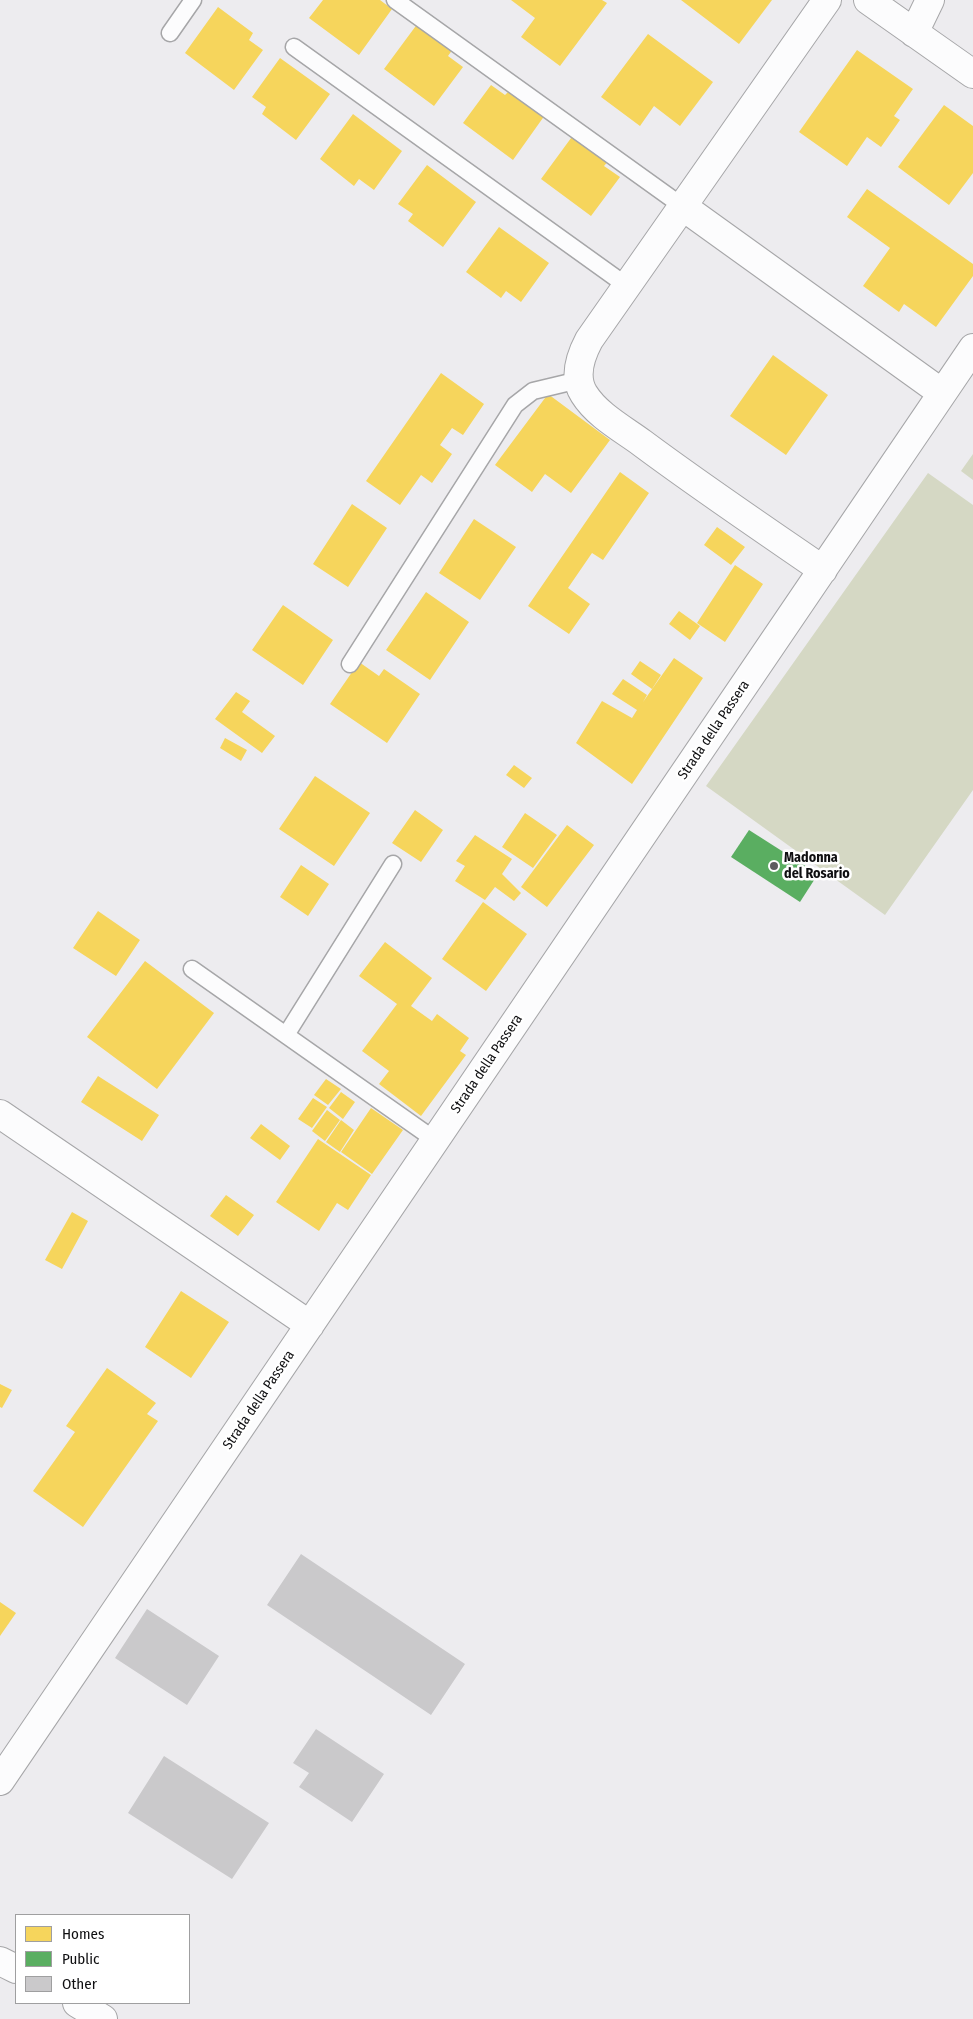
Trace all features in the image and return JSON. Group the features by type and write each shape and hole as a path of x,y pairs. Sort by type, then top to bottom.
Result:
{"street":[{"path":"823,570 686,475 600,412 583,393 578,367 582,352 626,286 827,0"},
{"path":"868,0 973,74"},
{"path":"914,33 930,0"},
{"path":"682,206 942,393"},
{"name":"Strada della Passera","path":"0,1781 973,348"},
{"path":"0,1114 310,1325"},
{"path":"0,1961 15,1968"},
{"path":"79,2004 102,2019"}],"lane":[{"path":"170,33 193,0"},
{"path":"395,0 682,206"},
{"path":"294,48 626,286"},
{"path":"350,664 515,405 533,391 579,380"},
{"path":"286,1035 393,864"},
{"path":"192,970 435,1140"}],"green space":[{"path":"973,454 973,480 961,471"},
{"path":"928,473 973,505 973,790 885,915 706,786"}],"building: Homes":[{"path":"323,0 380,0 392,9 359,55 309,18"},
{"path":"511,0 602,0 607,3 560,66 521,37 535,18"},
{"path":"681,0 772,0 739,44"},
{"path":"218,7 253,33 249,40 263,50 234,90 185,53"},
{"path":"418,23 453,49 448,56 463,67 434,106 384,69"},
{"path":"648,34 713,82 680,126 654,106 640,126 601,97"},
{"path":"857,50 913,89 894,116 900,120 881,147 867,137 847,166 799,132"},
{"path":"280,58 330,94 296,140 262,114 266,107 252,97"},
{"path":"491,85 505,95 511,89 545,115 513,160 463,123"},
{"path":"944,105 973,126 973,173 949,205 898,167"},
{"path":"353,114 402,151 374,190 359,179 354,186 320,159"},
{"path":"574,134 610,159 604,166 620,177 591,216 541,179"},
{"path":"427,165 476,202 443,247 408,221 413,214 398,204"},
{"path":"867,189 973,264 973,276 936,327 904,304 899,312 863,286 890,248 847,217"},
{"path":"499,227 549,263 521,302 506,291 501,298 466,272"},
{"path":"773,355 828,395 786,455 730,416"},
{"path":"441,373 484,404 463,435 452,428 440,445 452,454 432,483 421,475 400,505 366,481"},
{"path":"548,394 610,440 571,493 545,474 532,492 495,465"},
{"path":"620,472 649,493 603,560 592,553 568,588 590,604 569,634 528,606"},
{"path":"352,504 387,528 348,587 313,564"},
{"path":"474,519 516,547 480,600 439,573"},
{"path":"717,527 745,547 731,565 704,545"},
{"path":"735,565 763,584 725,642 697,623"},
{"path":"426,592 469,622 430,680 386,650"},
{"path":"283,605 333,640 303,685 252,650"},
{"path":"679,611 700,626 690,640 669,624"},
{"path":"674,658 703,678 632,784 576,743 602,701 632,718 637,710 612,694 623,679 647,695 643,702"},
{"path":"640,661 661,675 652,689 631,674"},
{"path":"359,662 379,676 384,669 420,694 387,743 330,704"},
{"path":"236,692 250,701 242,712 275,736 262,753 215,719"},
{"path":"225,738 247,750 241,761 220,748"},
{"path":"514,765 532,778 524,788 506,775"},
{"path":"315,776 370,813 334,866 279,829"},
{"path":"415,810 443,830 421,862 392,843"},
{"path":"525,813 557,835 533,868 502,847"},
{"path":"567,825 594,845 547,907 521,887"},
{"path":"475,835 512,859 502,874 521,893 514,901 495,887 485,900 455,881 465,866 456,861"},
{"path":"301,865 329,884 308,916 280,897"},
{"path":"483,902 527,934 486,991 442,959"},
{"path":"98,911 140,940 116,976 73,948"},
{"path":"385,942 432,978 411,1006 432,1021 437,1014 469,1038 460,1051 466,1055 421,1116 379,1084 389,1071 362,1051 397,1004 359,976"},
{"path":"145,961 214,1013 157,1089 87,1037"},
{"path":"98,1076 159,1115 142,1141 81,1102"},
{"path":"326,1079 341,1089 328,1105 314,1095"},
{"path":"341,1092 355,1102 343,1119 329,1108"},
{"path":"313,1098 327,1107 312,1128 298,1119"},
{"path":"371,1108 403,1130 372,1174 341,1152"},
{"path":"327,1110 340,1120 325,1141 312,1131"},
{"path":"341,1120 354,1130 340,1152 326,1142"},
{"path":"261,1124 290,1146 280,1160 250,1138"},
{"path":"318,1139 371,1175 348,1210 337,1203 319,1231 276,1202"},
{"path":"226,1195 254,1215 238,1236 210,1216"},
{"path":"72,1212 88,1221 62,1269 45,1260"},
{"path":"181,1291 229,1322 191,1378 145,1347"},
{"path":"107,1368 156,1403 147,1414 158,1421 83,1527 33,1491 75,1432 66,1426"},
{"path":"0,1384 12,1390 2,1408 0,1407"},
{"path":"0,1602 16,1613 0,1636"}],"building: Public":[{"name":"Madonna del Rosario","path":"749,830 818,874 800,902 731,857"}],"building: Other":[{"path":"301,1554 465,1664 431,1715 267,1605"},
{"path":"147,1609 219,1656 187,1705 115,1658"},
{"path":"316,1729 384,1774 352,1822 299,1787 309,1773 293,1763"},
{"path":"164,1756 269,1823 232,1879 128,1813"}],"place":[{"name":"Madonna del Rosario","path":"774,866"}]}
